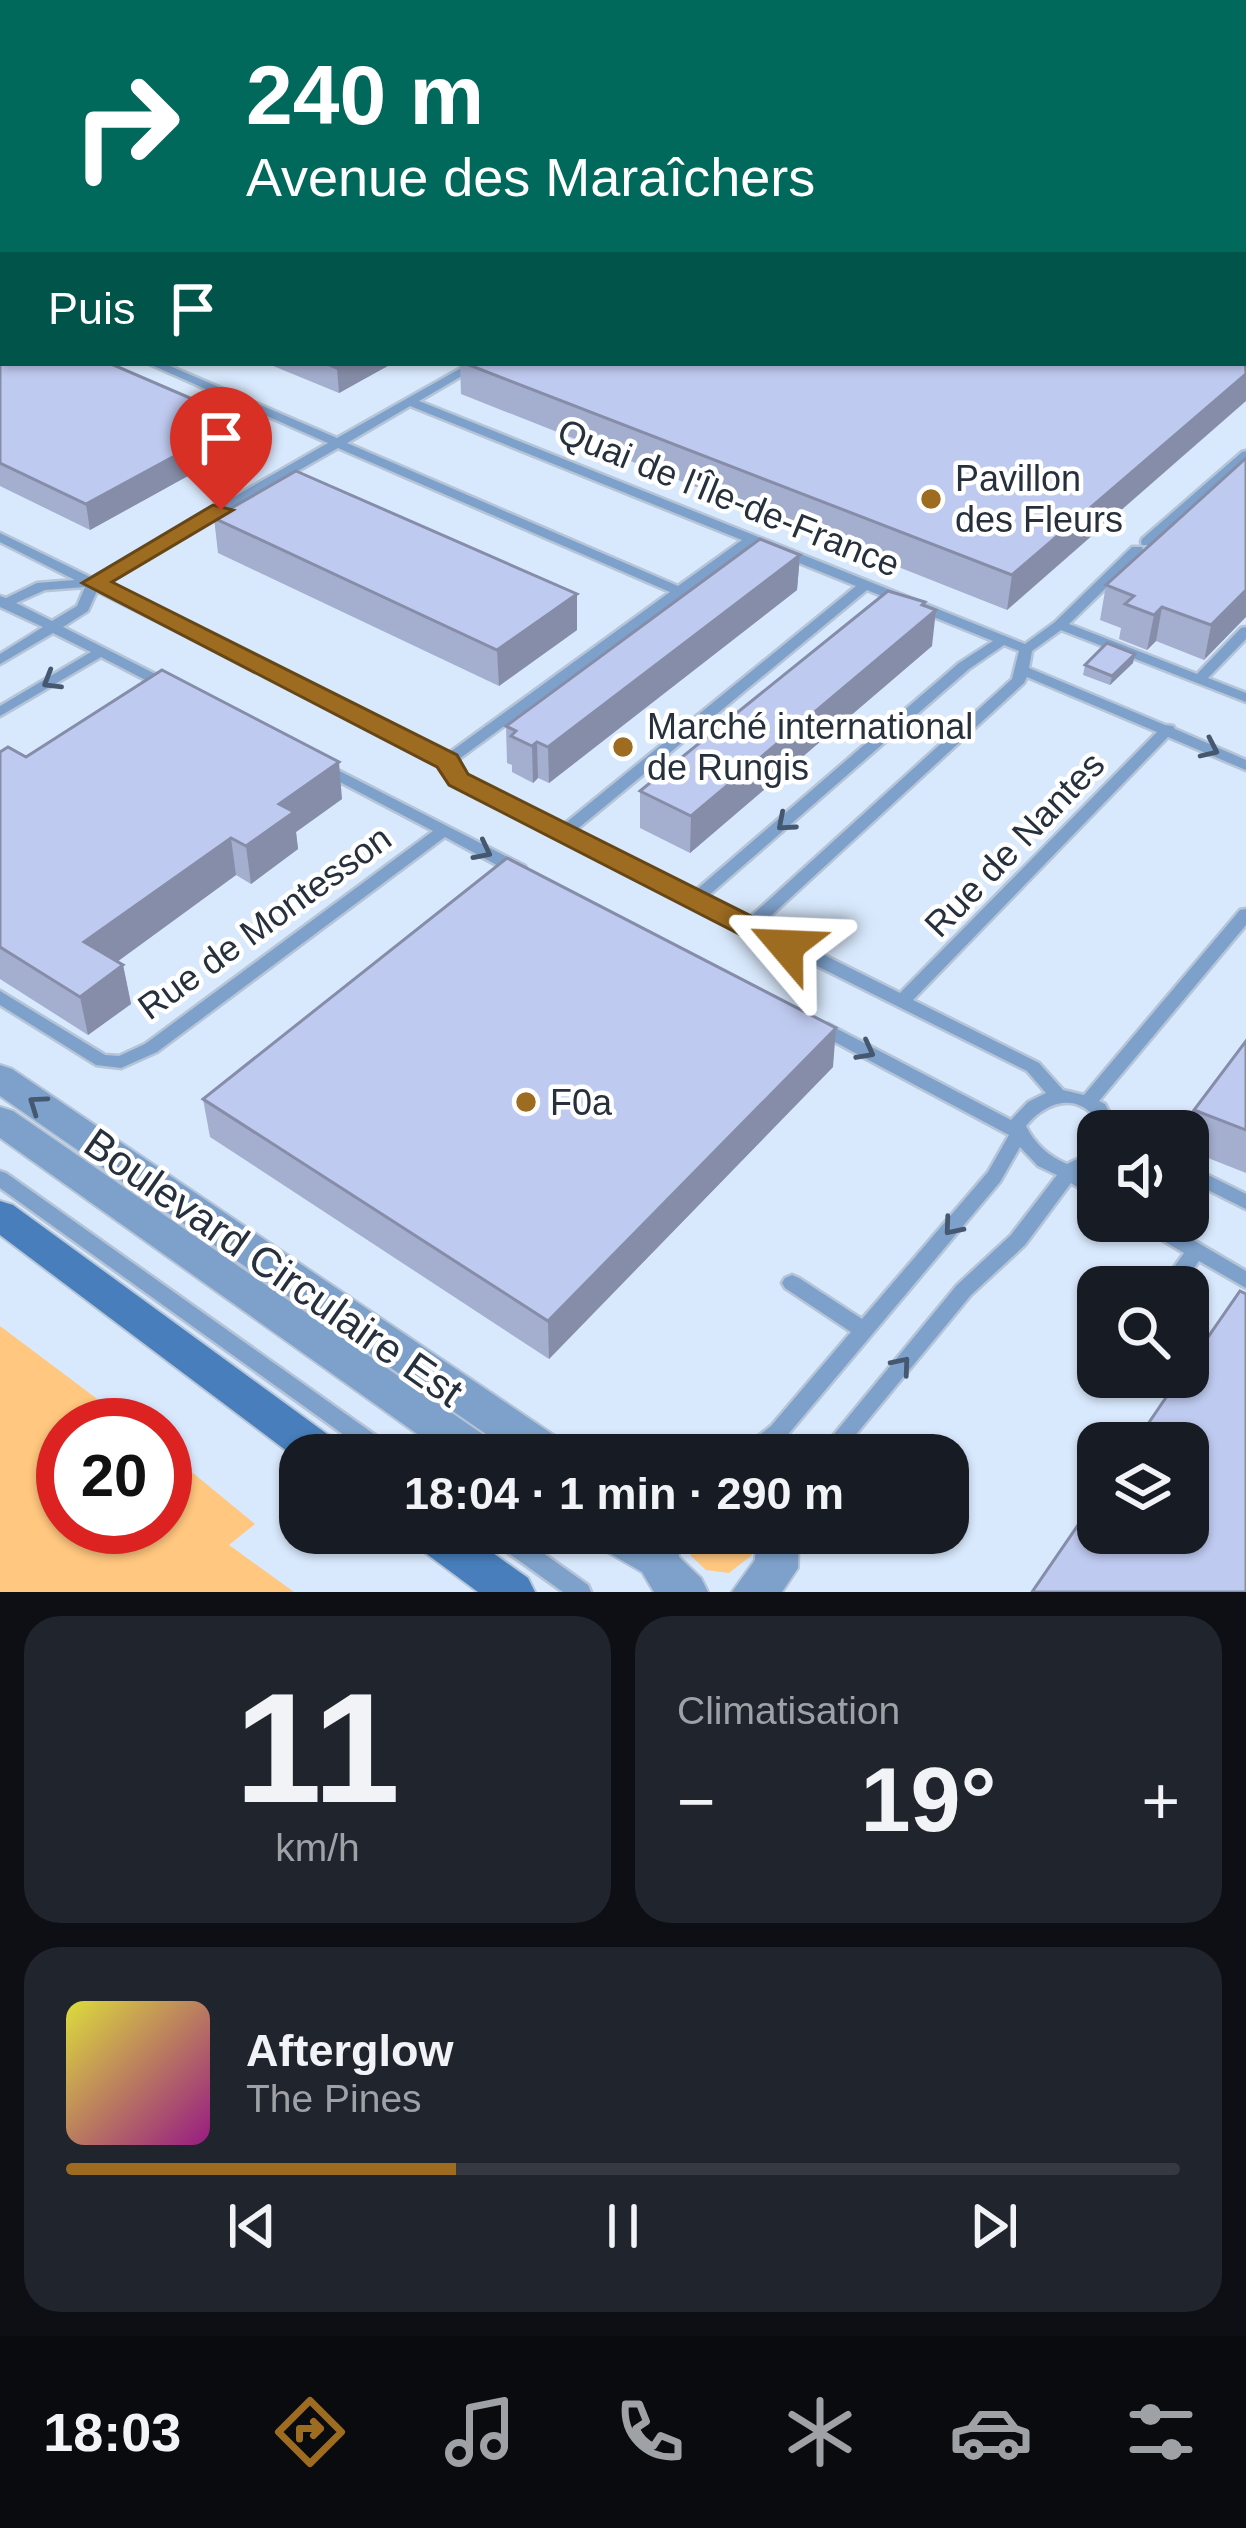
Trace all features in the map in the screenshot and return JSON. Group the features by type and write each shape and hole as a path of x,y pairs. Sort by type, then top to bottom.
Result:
{"main road":[{"path":"0,1215 295,1434"},
{"path":"460,1554 513,1592"}],"street":[{"name":"Boulevard Circulaire Est","path":"0,1078 518,1434"},
{"path":"0,1120 449,1434"},
{"path":"659,1554 665,1574 686,1592"},
{"path":"754,1592 776,1568 778,1554"},
{"path":"785,1554 796,1592"}],"lane":[{"path":"159,366 680,591"},
{"path":"2,603 42,586 94,583 473,366"},
{"name":"Quai de l'Île-de-France","path":"410,402 1026,649"},
{"path":"748,928 1025,671 1026,649 1060,625 1246,455"},
{"path":"0,537 447,761 458,779 748,928 1033,1067 1058,1096"},
{"path":"447,761 752,538"},
{"path":"0,660 83,608 94,583"},
{"path":"562,832 865,585"},
{"path":"2,603 182,693"},
{"path":"1060,625 1246,698"},
{"path":"1199,680 1246,631"},
{"path":"694,900 964,666 1003,640"},
{"path":"0,712 102,651"},
{"path":"1025,671 1246,765"},
{"name":"Rue de Nantes","path":"903,1000 1168,729"},
{"path":"302,757 544,883"},
{"name":"Rue de Montesson","path":"0,998 101,1061 121,1062 151,1048 443,831"},
{"path":"1088,1102 1246,914"},
{"path":"807,1021 1018,1132 1037,1156 1077,1178"},
{"path":"775,1434 994,1177 1029,1109 1058,1096 1088,1102 1094,1110"},
{"path":"844,1434 964,1290 1018,1240 1077,1168"},
{"path":"0,1178 359,1434"},
{"path":"1209,1183 1246,1202"},
{"path":"1184,1242 1246,1280"},
{"path":"1186,1266 1198,1250"},
{"path":"792,1282 864,1330"},
{"path":"527,1554 580,1592"}],"shaded area":[{"path":"0,1326 96,1398 36,1398 36,1554 192,1554 192,1472 255,1524 229,1545 294,1592 0,1592"},
{"path":"752,1555 729,1573 706,1570 691,1556"}],"building":[{"path":"0,366 116,366 241,420 86,504 0,463"},
{"name":"Pavillon des Fleurs","path":"472,366 1246,366 1246,374 1012,575"},
{"path":"1246,458 1246,590 1211,625 1162,607 1154,615 1125,604 1134,596 1106,585"},
{"path":"296,471 577,594 497,650 214,518"},
{"path":"760,539 800,555 548,747 537,742 532,746 511,736 516,731 506,726"},
{"path":"888,591 936,610 691,816 640,791"},
{"path":"1107,643 1135,654 1112,676 1085,665"},
{"path":"162,670 339,762 279,804 294,812 246,846 231,838 84,942 123,965 80,997 0,947 0,752 8,747 26,757"},
{"name":"F0a","path":"507,858 836,1028 548,1321 203,1099"},
{"path":"1246,1041 1246,1130 1209,1116 1209,1110 1194,1110"},
{"path":"1240,1291 1246,1294 1246,1592 1032,1592 1077,1527 1077,1554 1209,1554 1209,1422 1149,1422 1166,1398 1209,1398 1209,1336"}],"place":[{"name":"Pavillon des Fleurs","path":"931,499"},
{"name":"Marché international de Rungis","path":"623,747"},
{"name":"F0a","path":"526,1102"}],"route":[{"path":"221,510 94,583 447,761 458,779 786,946"}]}
